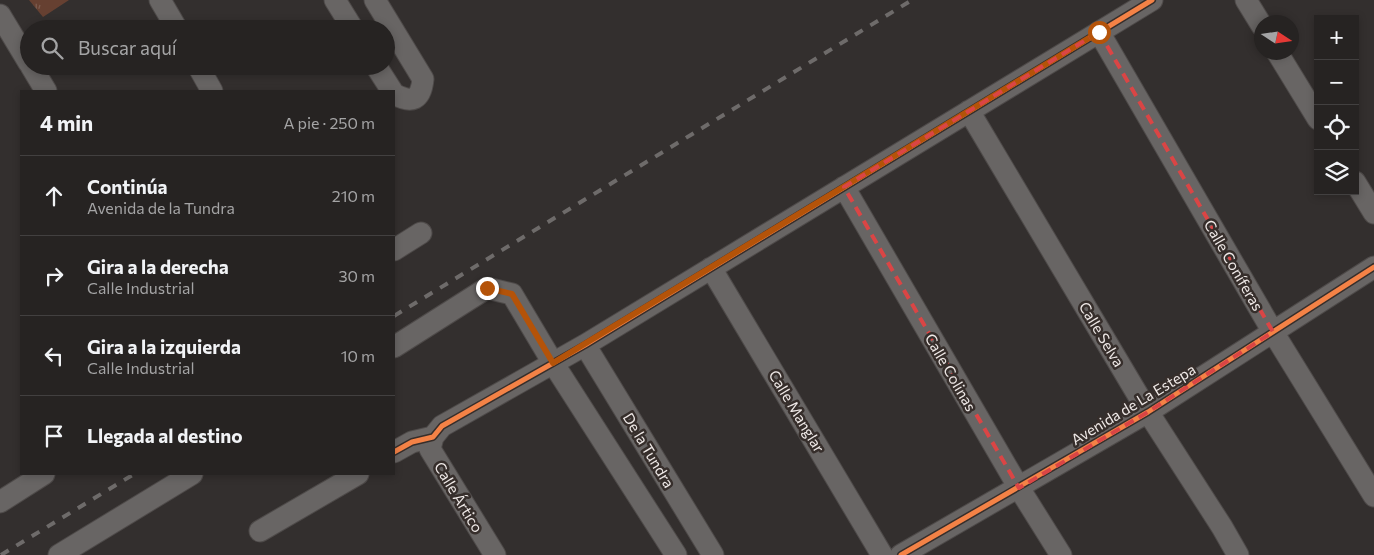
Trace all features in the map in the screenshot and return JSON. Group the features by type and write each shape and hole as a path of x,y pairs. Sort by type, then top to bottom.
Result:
{"street":[{"path":"160,0 171,20"},
{"path":"335,0 347,20"},
{"path":"375,0 387,20"},
{"path":"395,451 412,442 433,437 442,426 585,345 1152,0"},
{"path":"1246,0 1255,15"},
{"path":"0,16 20,48"},
{"name":"Calle Coníferas","path":"1099,32 1273,332 1374,496"},
{"path":"395,33 423,79 422,90 418,96 411,99 402,98 395,93"},
{"path":"1282,60 1314,112"},
{"path":"36,75 45,90"},
{"path":"203,75 211,90"},
{"path":"382,75 392,90"},
{"name":"Calle Selva","path":"969,111 1148,412 1238,555"},
{"name":"Calle Colinas","path":"844,187 1018,488 1061,555"},
{"path":"1359,189 1374,213"},
{"path":"395,249 421,233"},
{"name":"Avenida de La Estepa","path":"901,555 1148,412 1374,267"},
{"name":"Calle Manglar","path":"711,268 882,555"},
{"path":"395,346 487,288 512,294 553,363 676,555"},
{"name":"De la Tundra","path":"585,345 713,555"},
{"name":"Calle Ártico","path":"433,437 430,449 495,555"},
{"path":"0,502 42,475"},
{"path":"59,555 190,475"},
{"path":"260,531 356,475"}],"highlighted area":[{"path":"1099,32 1273,332 1148,412 1019,488 844,187"}],"green space":[{"path":"29,0 69,0 43,17"}],"railway":[{"path":"395,315 912,0"},
{"path":"1,555 132,475"}],"cycle path":[{"path":"395,451 412,442 433,437 442,426 585,345 1152,0"},
{"path":"901,555 1148,412 1374,267"}],"route":[{"path":"487,288 512,294 553,363 1099,32"}]}
